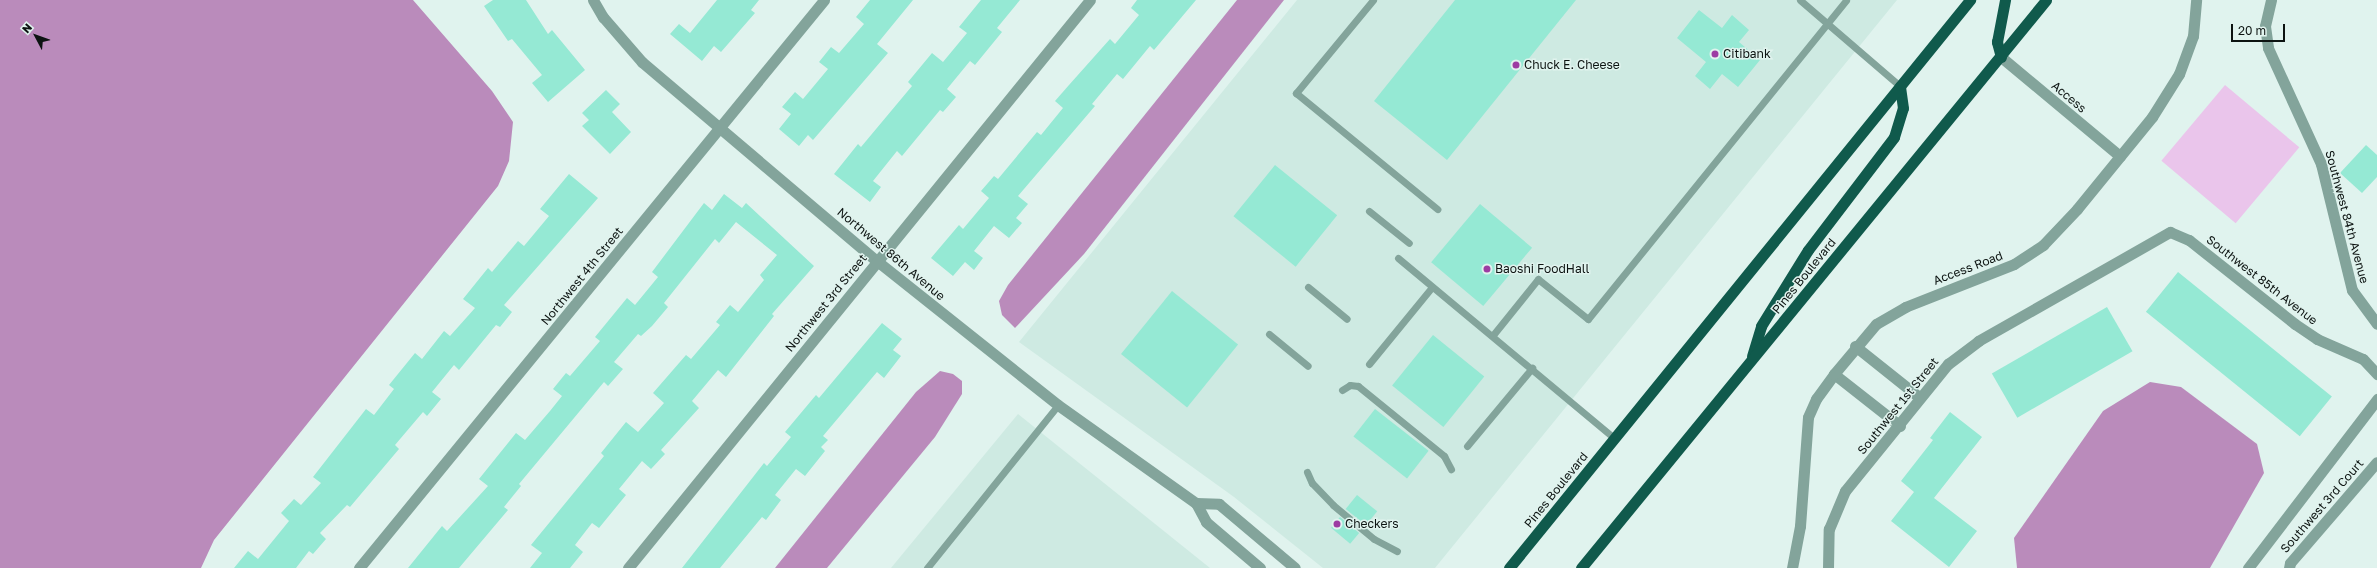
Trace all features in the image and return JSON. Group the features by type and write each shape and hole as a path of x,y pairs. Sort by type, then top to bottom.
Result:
{"highway":[{"name":"Pines Boulevard","path":"1510,568 1970,0"},
{"path":"2001,57 1997,42 2005,0"},
{"name":"Pines Boulevard","path":"1581,568 2001,57 2046,0"},
{"path":"1751,360 1760,326 1808,250 1894,137 1903,108 1900,86"}],"street":[{"name":"Northwest 86th Avenue","path":"593,0 602,17 642,62 721,127 877,261 1058,405 1196,503 1206,522 1260,568"},
{"name":"Northwest 4th Street","path":"359,568 824,0"},
{"name":"Northwest 3rd Street","path":"628,568 1090,0"},
{"name":"Access Road","path":"1792,568 1800,526 1808,417 1816,400 1834,374 1855,346 1876,324 1905,306 2014,264 2043,245 2152,117 2179,74 2192,36 2196,0"},
{"name":"Southwest 84th Avenue","path":"2271,0 2265,26 2268,48 2321,164 2352,290 2377,324"},
{"name":"Access","path":"2001,57 2120,156"},
{"name":"Southwest 85th Avenue","path":"2170,232 2189,240 2294,324 2317,339 2363,359 2377,374"},
{"name":"Southwest 1st Street","path":"1828,568 1829,529 1844,491 1900,426 1919,397 1948,364 1978,341 2170,232"},
{"path":"1855,346 1919,397"},
{"path":"1834,374 1900,426"},
{"path":"2248,568 2377,400"},
{"name":"Southwest 3rd Court","path":"2289,568 2290,563 2377,462"},
{"path":"1196,503 1219,504 1295,568"}],"lane":[{"path":"1373,0 1296,93 1437,209"},
{"path":"1800,0 1900,86"},
{"path":"1493,336 1538,279 1588,319 1846,0"},
{"path":"1370,211 1409,243"},
{"path":"1398,258 1532,368 1614,438"},
{"path":"1308,287 1347,319"},
{"path":"1369,364 1432,287"},
{"path":"1269,334 1308,366"},
{"path":"1467,446 1532,368"},
{"path":"1342,390 1350,384 1358,386 1444,456 1451,469"},
{"path":"927,568 1058,405"},
{"path":"1307,472 1312,483 1333,505 1374,539 1397,551"}],"shaded area":[{"path":"0,0 413,0 492,91 513,122 509,161 498,186 214,540 201,568 0,568"},
{"path":"1237,0 1284,0 1084,254 1015,328 1002,315 999,301 1008,285"},
{"path":"1297,0 1897,0 1435,568 1323,568 1234,497 1019,342"},
{"path":"2225,85 2299,147 2236,223 2161,161"},
{"path":"940,371 953,374 962,381 962,394 935,437 827,568 775,568 916,392"},
{"path":"2150,382 2181,387 2257,444 2264,473 2210,568 2017,568 2014,538 2103,411"},
{"path":"1018,414 1210,568 891,568"}],"building":[{"path":"493,0 526,0 548,34 552,30 585,70 548,102 532,83 542,75 512,39 508,41 484,6"},
{"path":"717,0 759,0 751,10 755,13 721,52 714,46 702,61 670,34 679,24 690,33"},
{"path":"870,0 913,0 877,44 888,53 813,140 808,135 799,146 779,129 791,114 782,107 795,92 803,99 828,69 819,62 831,47 839,53 864,24 856,17"},
{"path":"981,0 1020,0 997,28 1002,32 975,65 970,61 947,89 956,97 943,112 940,110 902,156 897,151 873,181 881,187 870,202 834,174 858,144 861,147 912,86 908,82 932,53 943,62 967,33 959,27"},
{"path":"1137,0 1196,0 1154,50 1150,46 1123,79 1117,74 1092,104 1095,106 1018,196 1028,204 1016,218 1022,223 1009,238 994,226 974,251 983,258 974,270 965,262 953,276 931,258 959,225 963,229 989,198 981,191 994,176 998,179 1037,132 1041,135 1063,108 1055,101 1110,39 1115,44 1139,15 1131,8"},
{"path":"1455,0 1576,0 1447,160 1374,101"},
{"path":"1699,10 1722,28 1732,15 1749,30 1739,42 1760,60 1738,87 1722,74 1710,89 1695,76 1706,62 1677,38"},
{"path":"606,90 620,104 612,112 631,132 610,154 582,126 589,120 582,113"},
{"path":"2366,145 2377,155 2377,177 2362,193 2340,173"},
{"path":"1275,165 1337,215 1296,267 1233,216"},
{"path":"569,174 598,198 504,305 512,312 500,327 496,325 459,370 454,365 432,392 441,399 427,416 423,412 395,445 399,449 350,507 347,505 320,533 326,539 313,554 309,551 296,568 234,568 248,551 258,559 289,521 281,513 294,499 301,505 321,483 313,477 366,409 374,415 394,389 389,385 415,353 422,359 444,331 450,336 475,308 463,299 488,268 492,272 518,241 524,246 549,216 540,209"},
{"path":"724,194 742,208 746,203 814,266 772,314 774,316 726,377 718,370 692,401 699,408 661,450 665,454 651,469 642,461 619,489 626,495 599,528 592,523 575,545 583,552 570,568 530,568 542,553 531,545 604,456 601,453 626,422 638,432 664,403 653,393 686,355 691,359 720,325 716,322 730,305 738,312 764,280 760,275 777,255 736,222 719,243 715,239 664,303 668,307 652,326 641,336 638,334 614,362 623,369 608,386 604,382 519,484 521,486 504,507 508,510 459,568 408,568 442,526 447,531 488,486 479,479 516,433 525,440 550,411 562,396 553,389 566,373 570,376 600,341 595,337 627,298 635,305 658,277 652,272 704,203 712,210"},
{"path":"1480,204 1532,248 1483,306 1431,262"},
{"path":"2178,272 2332,397 2300,436 2146,312"},
{"path":"1172,291 1238,344 1187,407 1121,354"},
{"path":"2107,307 2132,351 2017,418 1992,374"},
{"path":"882,323 902,339 893,350 901,356 884,378 877,372 823,436 828,440 821,447 825,451 805,476 796,469 775,495 781,500 766,520 762,517 720,568 682,568 764,463 767,466 791,437 785,432 816,395 819,398"},
{"path":"1433,335 1484,377 1443,427 1392,386"},
{"path":"1375,409 1429,451 1407,478 1353,437"},
{"path":"1950,412 1982,437 1934,498 1977,531 1949,567 1891,521 1914,492 1901,481 1933,440 1930,438"},
{"path":"1357,495 1377,511 1366,525 1346,509"},
{"path":"1340,517 1359,533 1350,544 1331,528"}],"place":[{"name":"Citibank","path":"1715,54"},
{"name":"Chuck E. Cheese","path":"1516,65"},
{"name":"Baoshi FoodHall","path":"1487,269"},
{"name":"Checkers","path":"1337,524"}]}
